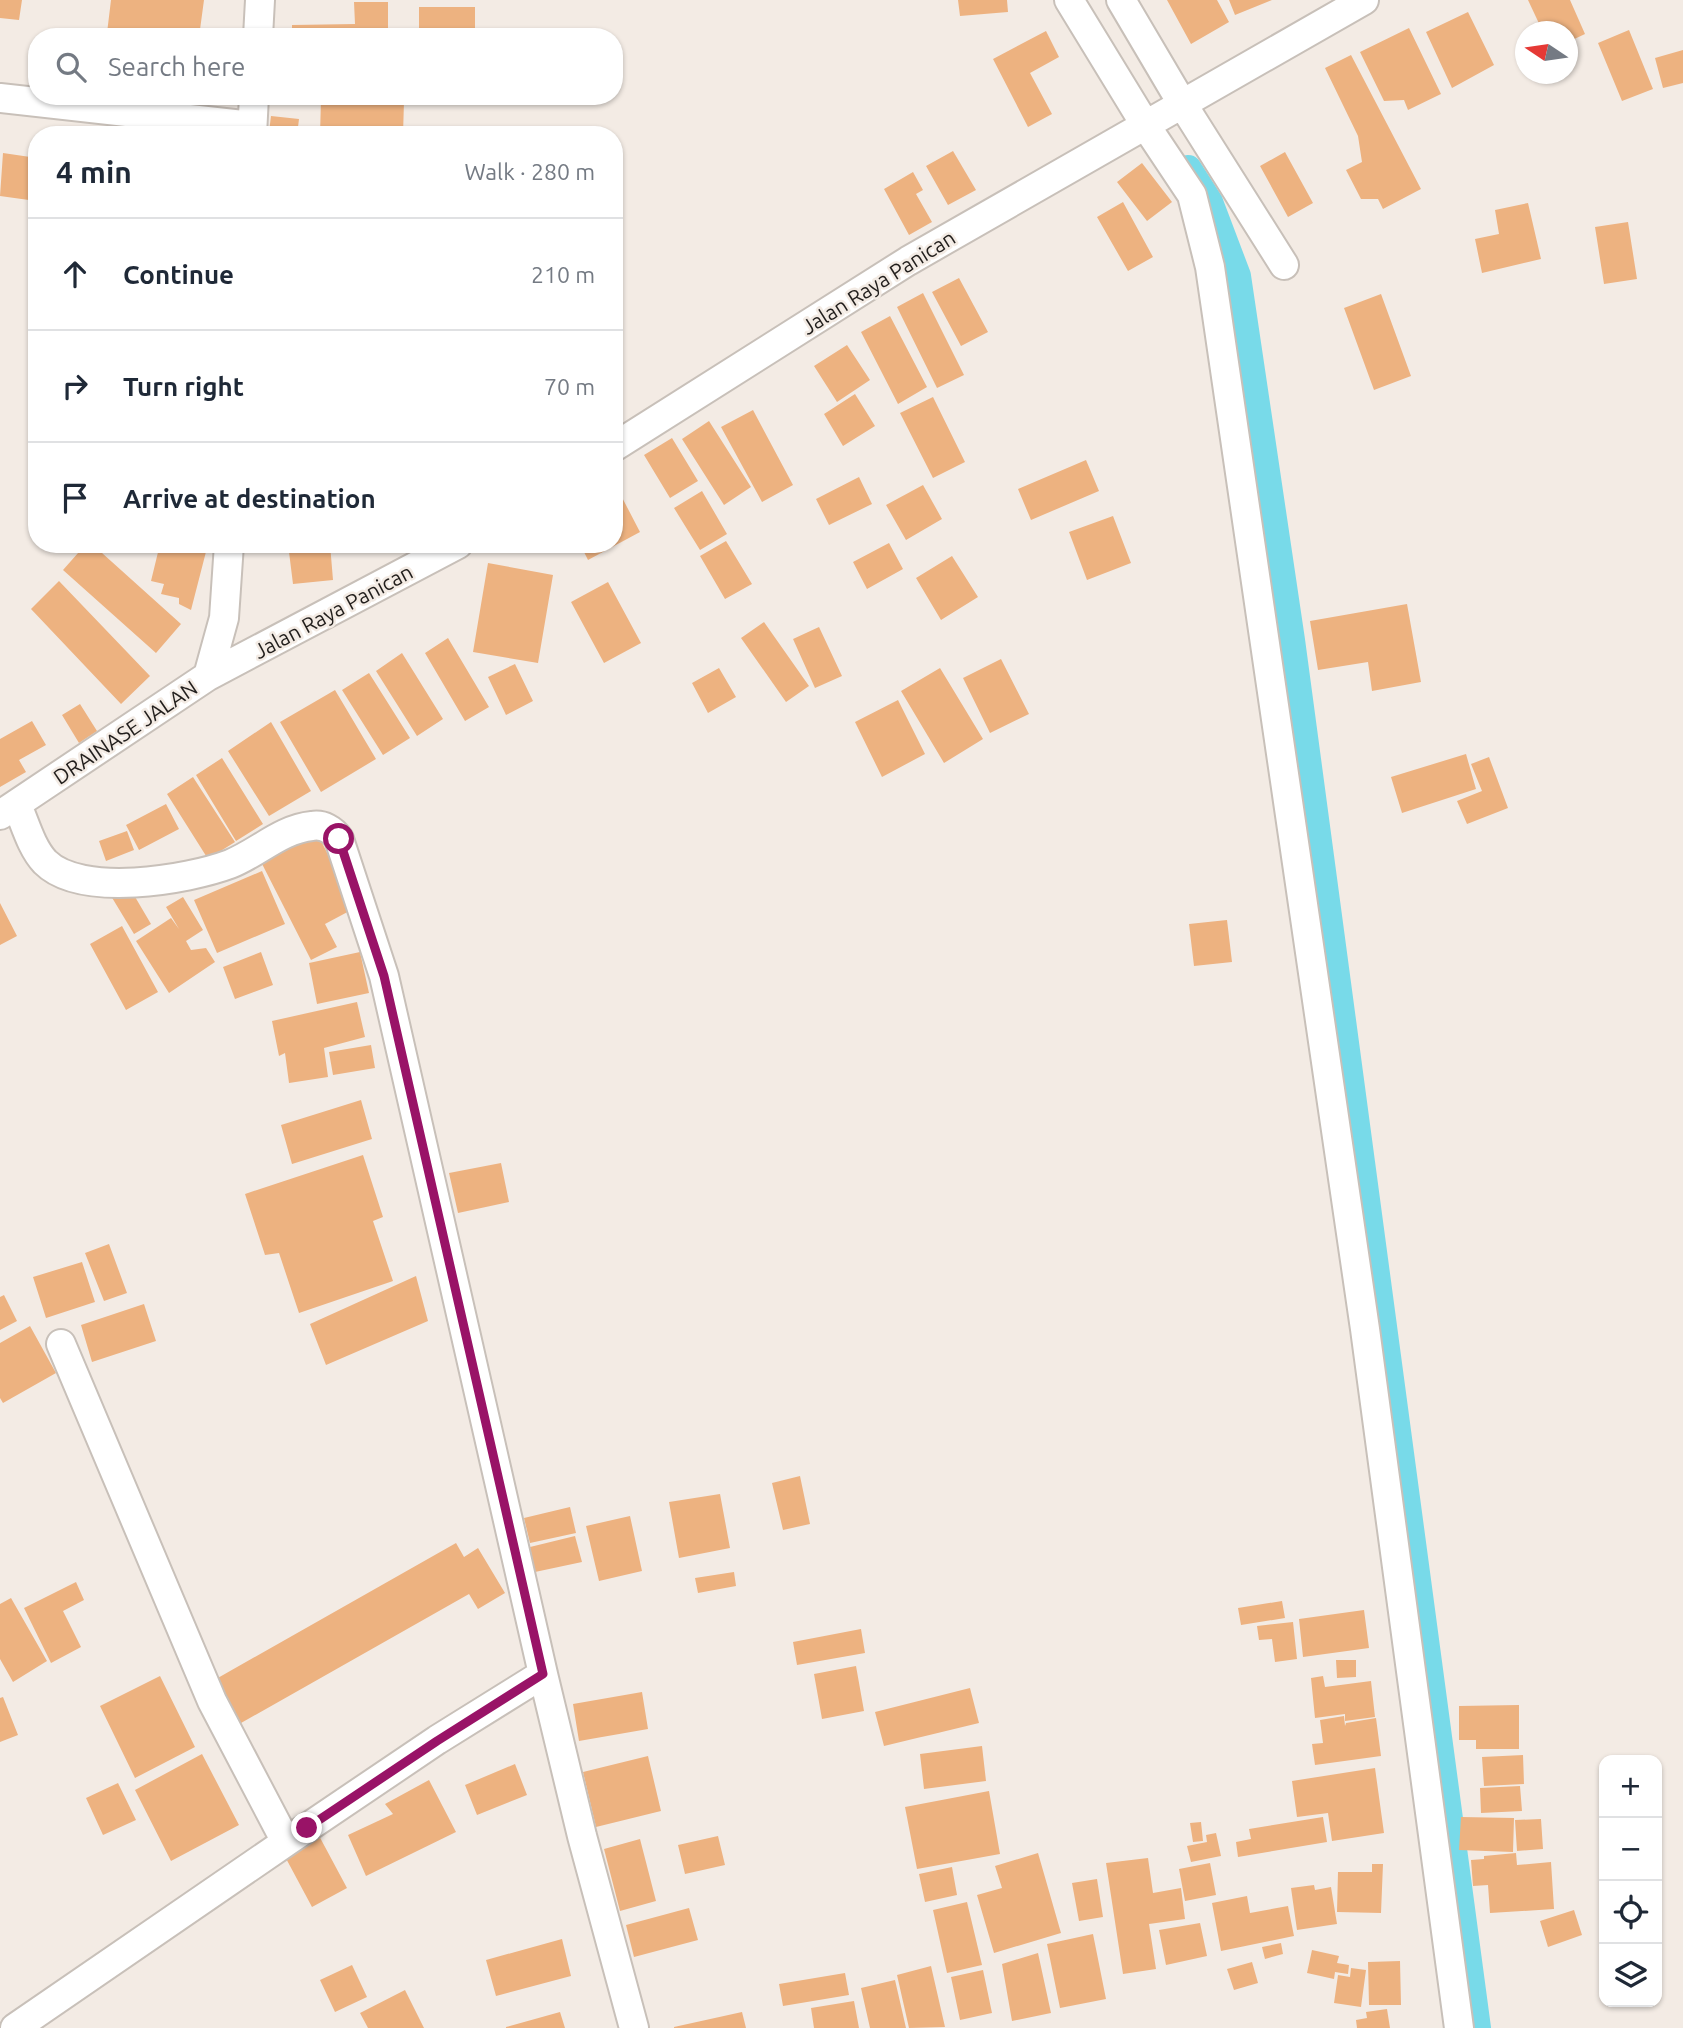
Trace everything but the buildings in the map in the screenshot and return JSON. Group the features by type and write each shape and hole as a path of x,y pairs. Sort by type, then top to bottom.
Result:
{"street":[{"path":"258,28 260,0"},
{"path":"1069,0 1192,195 1210,267 1363,1315 1459,2028"},
{"path":"1121,0 1183,105 1284,265"},
{"name":"Jalan Raya Panican","path":"623,441 908,261 1364,0"},
{"path":"0,98 28,102"},
{"path":"55,105 220,126"},
{"path":"252,126 253,105"},
{"name":"DRAINASE JALAN","path":"9,810 208,677 224,618 228,553"},
{"name":"Jalan Raya Panican","path":"208,677 441,553"},
{"path":"9,810 37,852 46,862 66,875 124,884 199,874 233,863 291,831 312,826 328,829 339,839 384,976 543,1674 582,1836 634,2028"},
{"path":"61,1344 212,1701 286,1842"},
{"path":"15,2028 286,1842 543,1674"}],"waterway":[{"path":"1188,169 1209,202 1237,276 1291,640 1477,2028"}],"route":[{"path":"307,1828 543,1674 384,976 339,839"}]}
